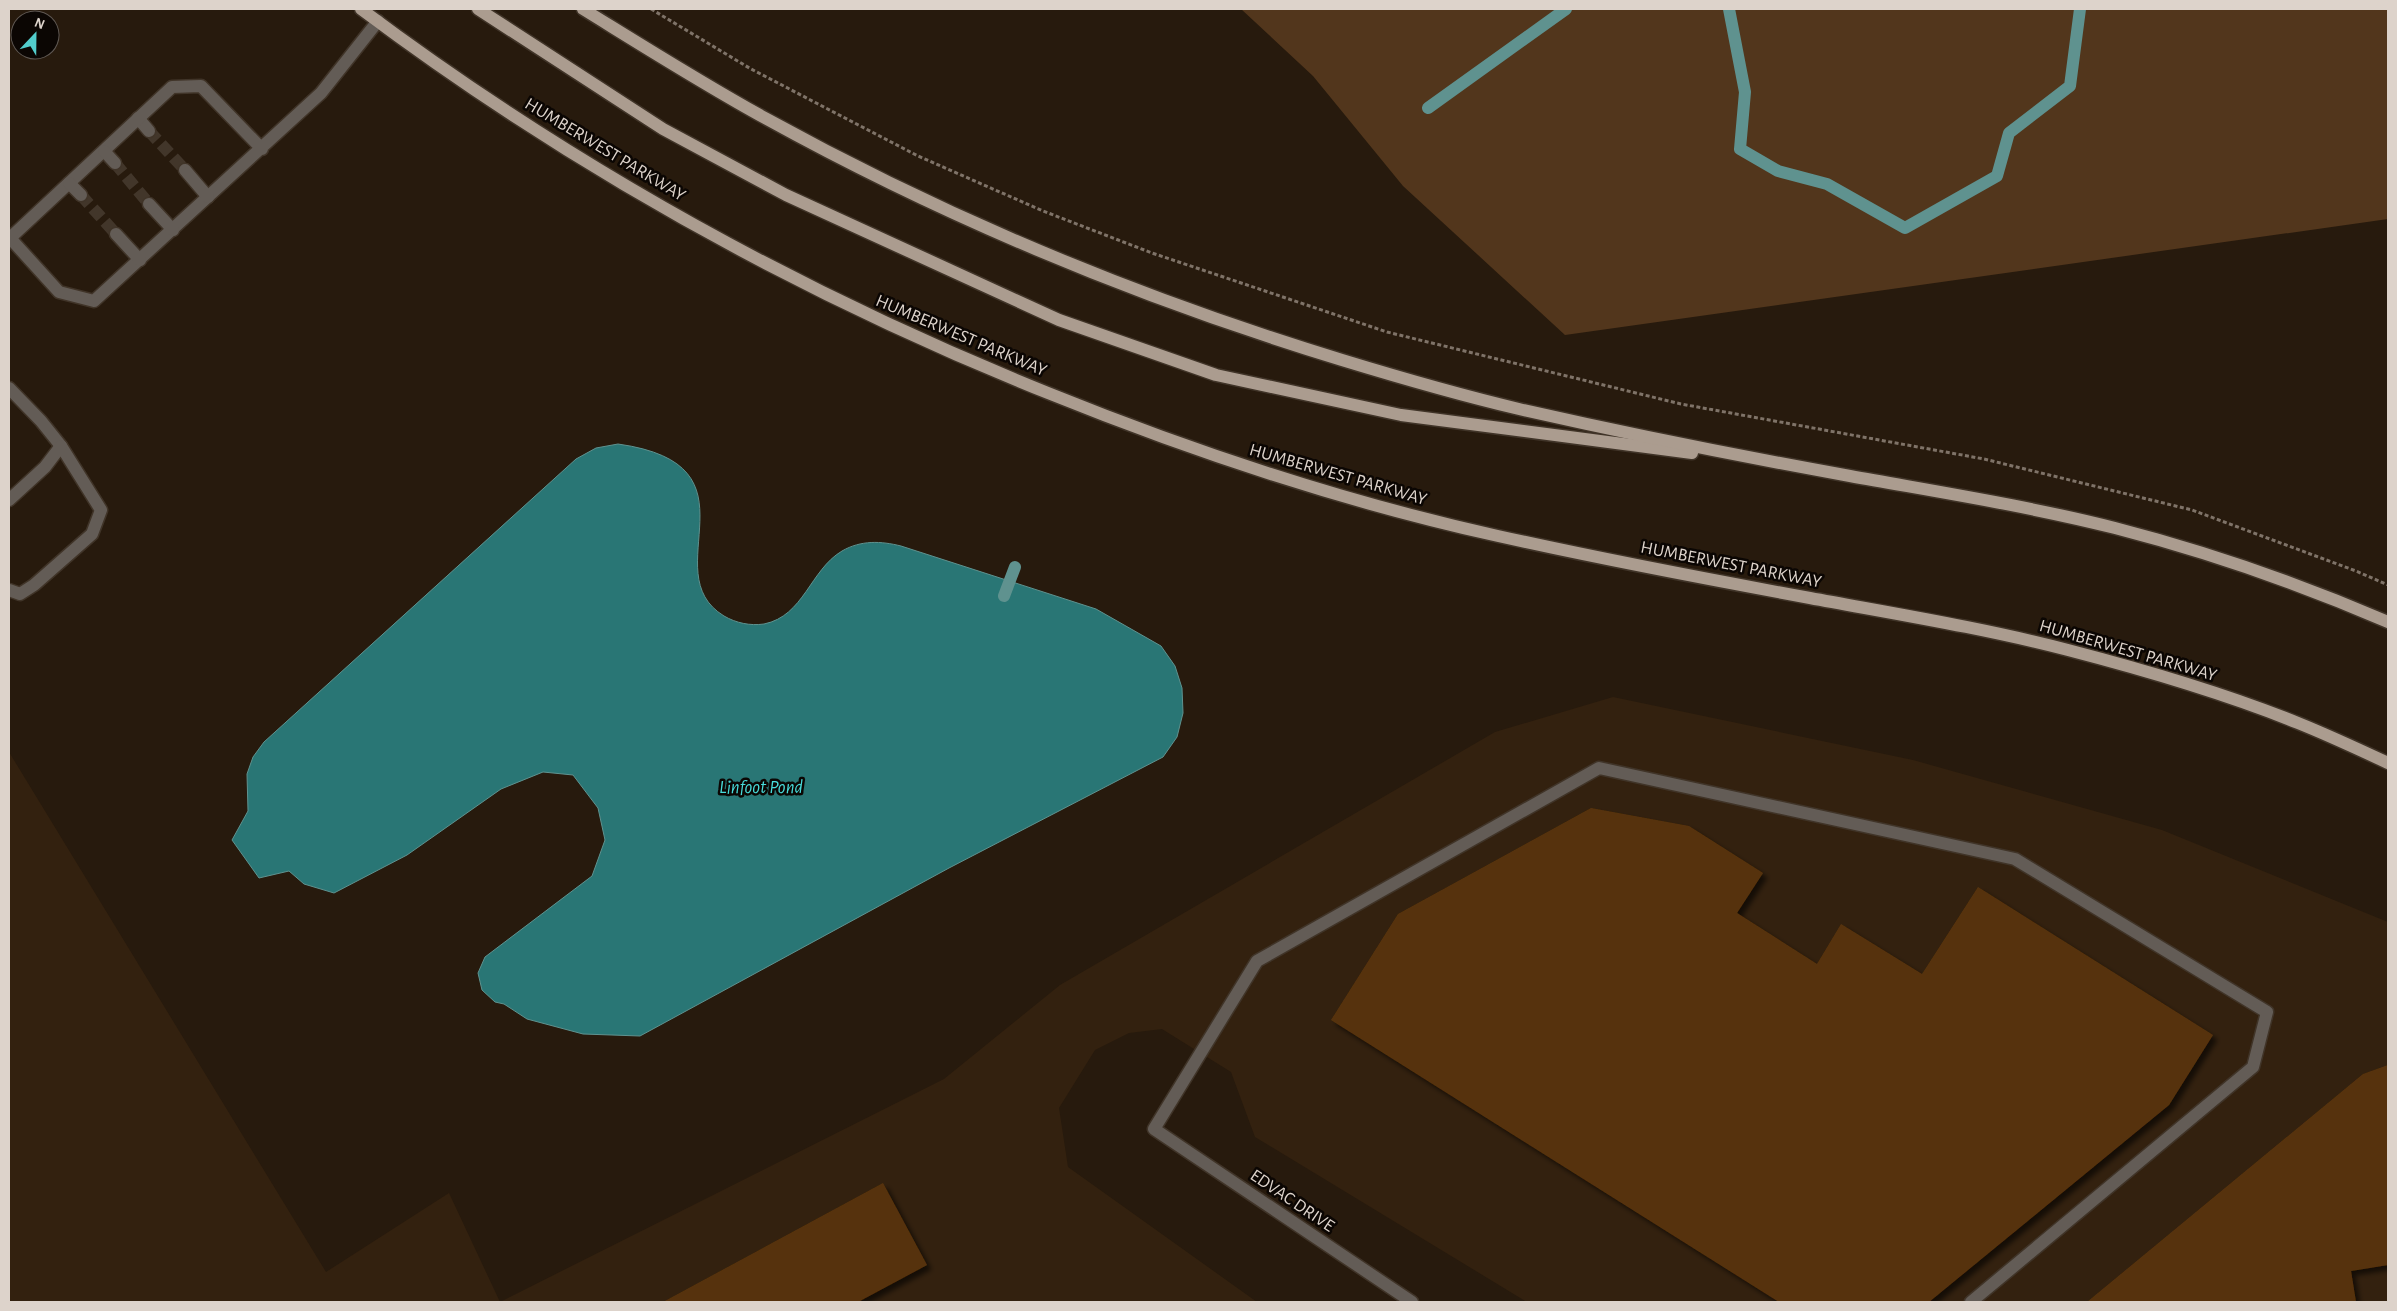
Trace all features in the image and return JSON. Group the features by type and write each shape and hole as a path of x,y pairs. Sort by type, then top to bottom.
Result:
{"main road":[{"name":"HUMBERWEST PARKWAY","path":"361,9 466,84 549,138 599,170 710,234 860,312 967,361 1113,419 1234,463 1358,500 1494,535 1754,588 1974,628 2068,650 2177,681 2295,721 2388,763"},
{"path":"478,9 663,129 786,195 1059,320 1216,375 1401,415 1816,470"},
{"path":"584,9 765,118 949,211 1056,259 1263,336 1502,405 1816,470 2012,505 2115,528 2264,575 2388,622"}],"street":[{"path":"262,148 201,86 172,87 9,238 59,292 94,301 173,230 322,93 378,21"},
{"path":"138,118 149,131"},
{"path":"104,151 114,163"},
{"path":"185,170 208,197"},
{"path":"69,183 81,195"},
{"path":"150,204 173,230"},
{"path":"116,234 140,260"},
{"path":"9,388 61,446 101,510 92,534 20,594 9,590"},
{"path":"9,500 45,467 61,446"},
{"name":"EDVAC DRIVE","path":"1412,1302 1154,1129 1257,961 1599,768 2014,859 2267,1012 2253,1067 1971,1302"}],"path":[{"path":"651,9 751,68 918,156 1034,207 1152,253 1387,332 1681,404 1984,459 2182,508 2356,571 2388,585"}],"shaded area":[{"path":"1241,9 2388,9 2388,219 1565,335 1403,186 1313,76"},
{"path":"1613,697 1913,760 2162,830 2388,922 2388,1302 1527,1302 1255,1137 1231,1072 1162,1029 1129,1033 1095,1050 1059,1108 1068,1167 1257,1302 500,1302 944,1079 1060,985 1495,732"},
{"path":"9,752 326,1272 449,1193 500,1302 9,1302"}],"water":[{"name":"Linfoot Pond","path":"618,444 662,456 687,474 698,496 700,521 698,574 705,597 724,616 738,622 754,625 778,619 789,612 822,569 842,551 849,547 871,542 901,546 1096,609 1161,646 1175,666 1182,688 1183,713 1177,737 1163,757 949,868 640,1036 583,1034 527,1019 504,1004 495,1002 482,990 478,973 485,957 592,876 605,840 598,808 573,775 543,772 501,789 407,855 334,893 304,884 289,871 259,878 232,840 248,811 247,774 253,757 264,742 576,459 596,448"}],"building":[{"path":"1591,808 1689,826 1763,873 1737,913 1817,964 1841,924 1922,974 1978,887 2213,1035 2169,1105 1929,1302 1779,1302 1331,1020 1398,914"},
{"path":"2388,1065 2388,1265 2351,1271 2356,1302 2087,1302 2363,1074"},
{"path":"883,1183 927,1265 858,1302 663,1302"}],"waterway":[{"path":"1428,108 1566,9"},
{"path":"1729,9 1745,92 1740,149 1778,171 1827,184 1905,228 1997,176 2009,133 2070,86 2080,9"},
{"path":"1004,596 1015,567"}],"tunnel":[{"path":"149,131 185,170"},
{"path":"115,163 149,204"},
{"path":"81,195 116,234"}]}
